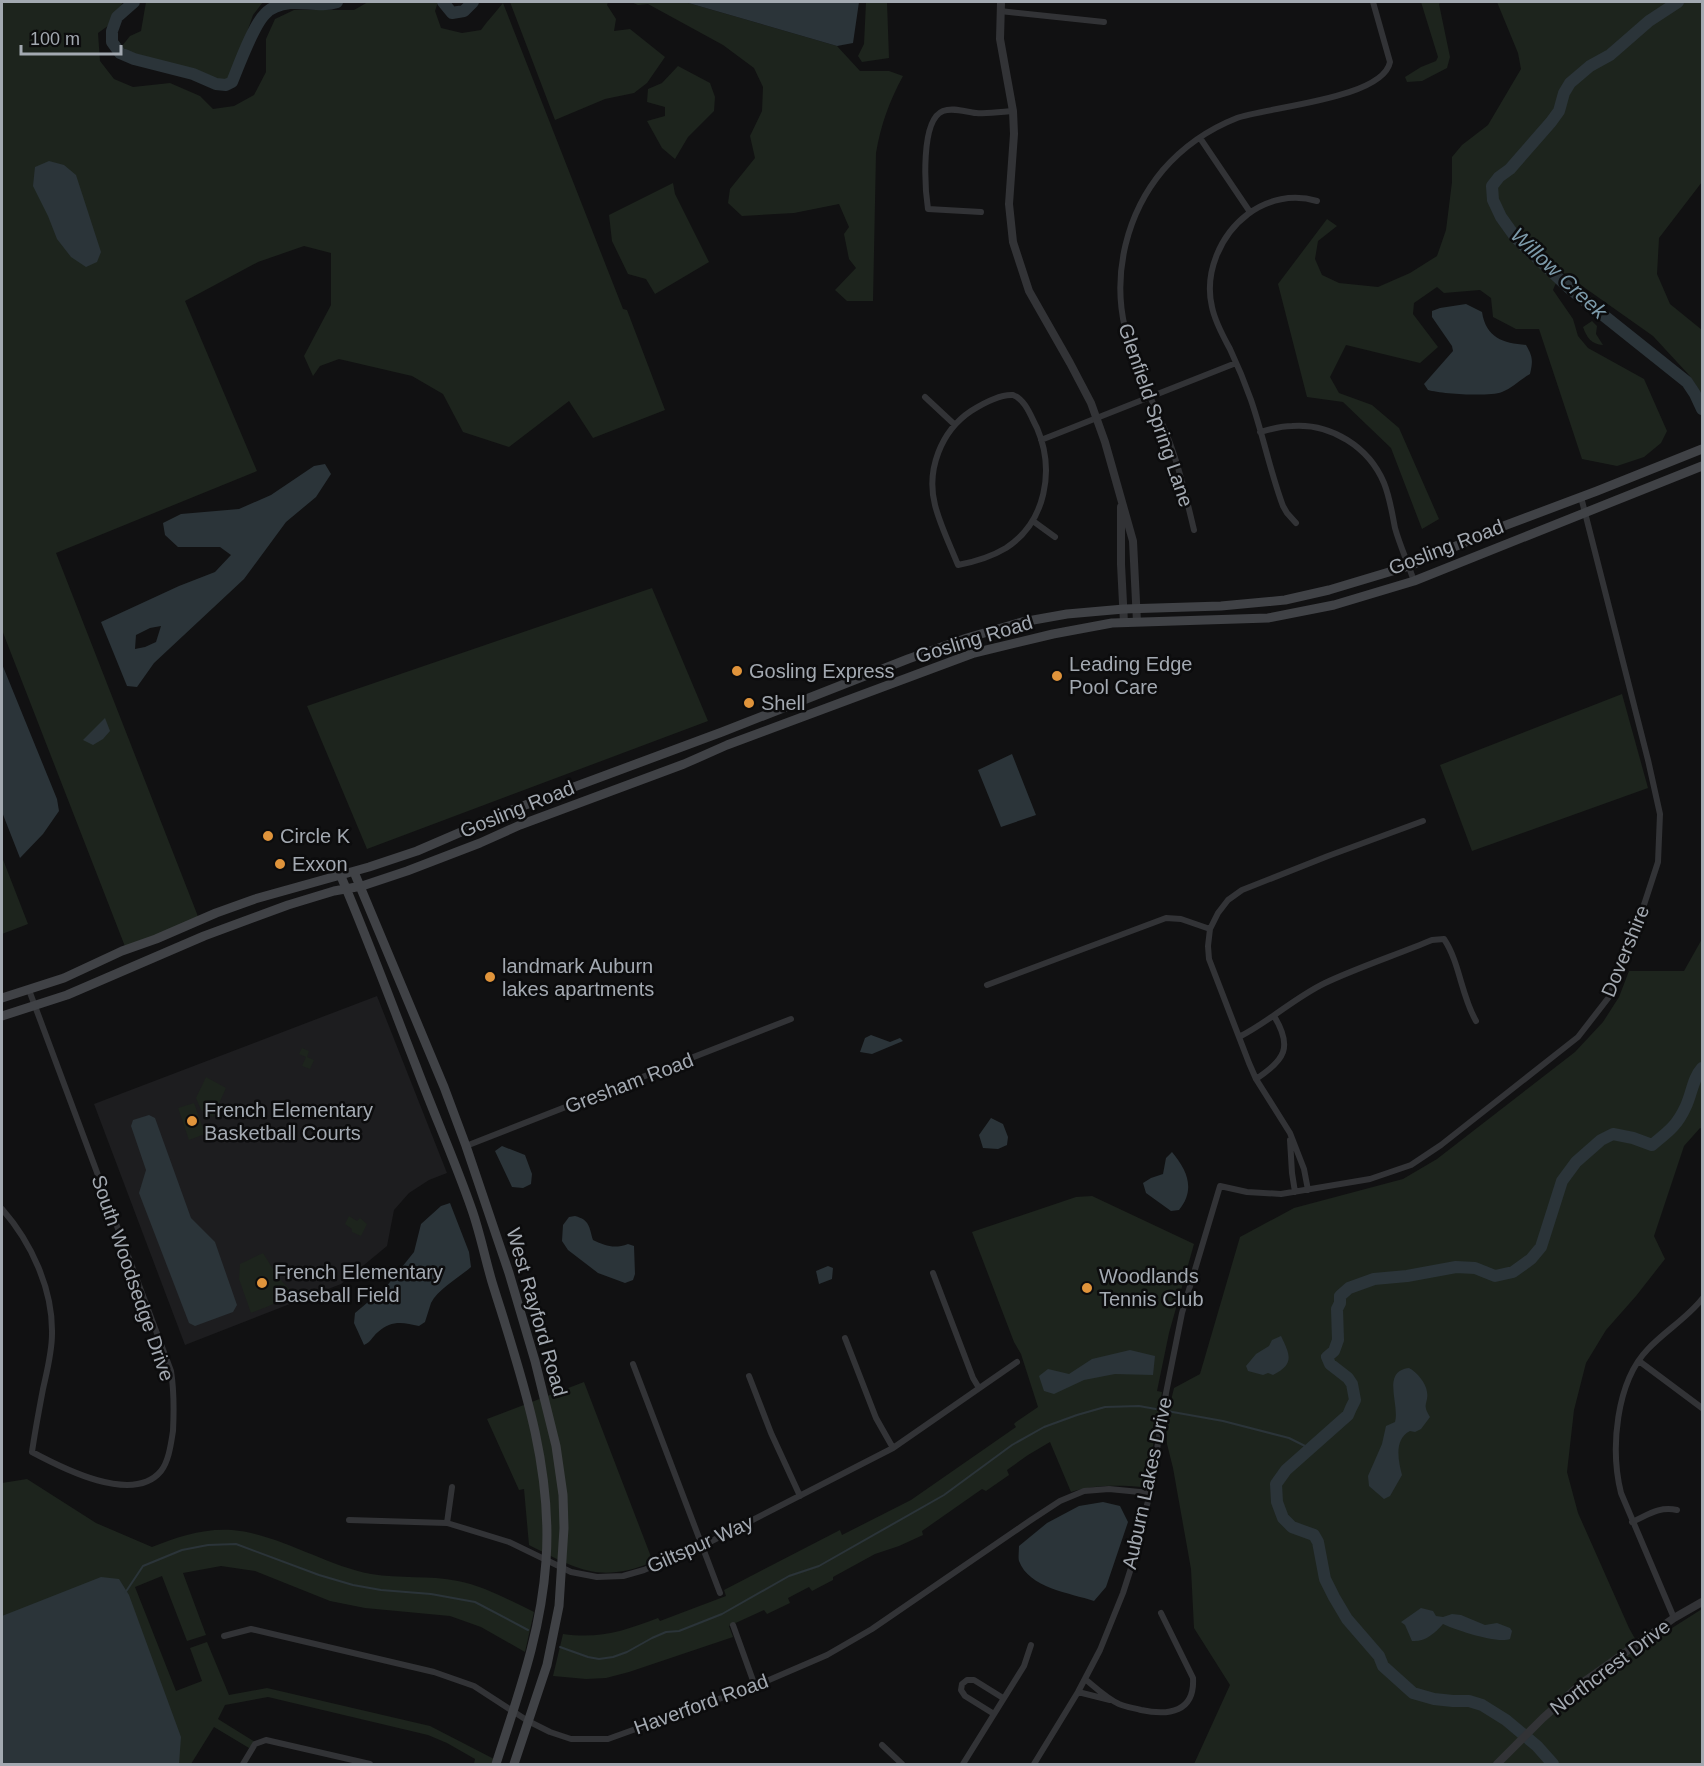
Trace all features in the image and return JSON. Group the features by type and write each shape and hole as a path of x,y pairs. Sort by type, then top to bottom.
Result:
{"main road":[{"name":"Gosling Road","path":"2,998 64,978 122,951 255,899 354,872 441,841 530,803 967,638 1022,622 1056,616 1124,609 1221,606 1285,600 1329,590 1409,566 1501,527 1702,449"},
{"name":"Gosling Road","path":"2,1016 67,995 230,926 288,905 334,891 362,886 407,871 520,825 802,717 991,648 1053,634 1124,623 1268,618 1334,604 1414,580 1702,466"},
{"name":"West Rayford Road","path":"354,872 362,886 466,1146 509,1273 535,1361 556,1446 563,1495 564,1528 559,1606 547,1665 514,1764"},
{"name":"West Rayford Road","path":"340,874 473,1212 518,1365 544,1482 547,1526 546,1560 538,1625 531,1655 496,1764"},
{"path":"518,1365 535,1361"}],"street":[{"path":"1001,2 1000,39 1013,111 1014,134 1009,204 1013,242 1029,291 1070,363 1097,418 1105,442 1133,540 1137,622"},
{"name":"Glenfield Spring Lane","path":"1194,530 1175,457 1128,339 1122,315 1120,286 1124,250 1136,215 1152,184 1171,162 1200,138 1221,125 1249,114 1317,102 1352,91 1383,74 1389,66 1388,54 1373,2"},
{"path":"1000,11 1104,22"},
{"path":"981,212 928,208 924,173 927,141 931,127 938,114 946,110 974,113 1013,111"},
{"path":"1200,138 1250,212"},
{"path":"1296,523 1283,506 1236,363 1214,315 1210,283 1214,261 1222,242 1233,227 1250,212 1267,203 1288,198 1298,197 1317,201"},
{"path":"1041,440 1236,363"},
{"path":"1013,395 1024,404 1041,440 1046,459 1046,481 1041,502 1033,521 1019,538 1006,548 983,559 958,565 935,505 933,483 938,453 955,425 981,405 1013,395"},
{"path":"925,397 955,425"},
{"path":"1260,432 1294,425 1321,428 1339,435 1364,453 1377,468 1384,483 1395,527 1414,580"},
{"name":"Dovershire","path":"1220,1186 1247,1192 1281,1194 1370,1179 1411,1166 1578,1037 1609,997 1640,917 1658,862 1660,814 1646,749 1581,497"},
{"path":"1120,500 1124,623"},
{"path":"1033,521 1055,537"},
{"path":"1308,1190 1304,1169 1290,1133 1256,1079 1209,959 1210,929 1228,900 1242,890 1424,821"},
{"path":"987,985 1166,918 1181,919 1210,929"},
{"path":"1239,1037 1325,983 1432,940 1444,939 1451,949 1465,998 1476,1021"},
{"name":"South Woodsedge Drive","path":"2,1209 29,1248 44,1284 50,1308 52,1335 32,1452 56,1465 95,1480 128,1485 146,1482 160,1473 165,1466 172,1439 174,1415 168,1362 29,990"},
{"path":"1256,1079 1272,1068 1283,1052 1285,1042 1282,1029 1274,1016"},
{"name":"Gresham Road","path":"466,1146 791,1019"},
{"path":"1290,1133 1295,1192"},
{"name":"Auburn Lakes Drive","path":"1034,1764 1085,1679 1100,1650 1123,1593 1150,1493 1182,1313 1220,1186"},
{"path":"933,1273 978,1388"},
{"path":"1674,1618 1621,1493 1616,1461 1620,1406 1632,1372 1639,1361 1653,1344 1685,1318 1702,1299"},
{"path":"845,1338 876,1418 893,1448"},
{"path":"1639,1361 1702,1408"},
{"name":"Giltspur Way","path":"349,1520 447,1523 509,1542 562,1568 597,1577 622,1576 644,1570 702,1546 893,1448 1017,1362"},
{"path":"633,1364 720,1593"},
{"path":"749,1376 774,1441 800,1496"},
{"path":"447,1523 452,1487"},
{"name":"Haverford Road","path":"224,1636 251,1629 434,1672 474,1686 513,1712 550,1732 571,1739 608,1739 755,1686 827,1655 872,1629 1030,1520 1084,1491 1109,1489 1150,1493"},
{"path":"1632,1522 1660,1509 1677,1510"},
{"name":"Northcrest Drive","path":"1497,1764 1582,1683 1674,1618 1702,1602"},
{"path":"1078,1692 1148,1712 1165,1713 1184,1706 1194,1688 1193,1678 1161,1613"},
{"path":"733,1625 755,1686"},
{"path":"963,1764 1024,1665 1031,1645"},
{"path":"1085,1679 1111,1700"},
{"path":"994,1714 964,1696 961,1690 962,1684 967,1680 974,1680 1003,1698"},
{"path":"1095,1697 1099,1690"},
{"path":"243,1764 255,1744 266,1740 370,1764"},
{"path":"882,1745 902,1764"},
{"path":"330,1764 332,1756"}],"shaded area":[{"path":"2,2 123,2 112,23 98,33 100,61 114,79 133,87 170,83 200,96 213,109 234,106 254,95 266,72 266,39 275,19 294,10 354,10 368,2 438,2 435,11 441,28 462,33 481,30 503,3 665,410 593,438 569,401 509,447 463,432 443,394 412,376 339,359 320,366 313,376 304,356 331,305 331,253 304,246 258,262 185,301 257,471 56,553 199,919 126,949 2,630"},
{"path":"146,2 263,2 253,15 231,78 218,83 175,64 160,61 136,61 123,56 122,46 130,36 141,31"},
{"path":"510,2 608,2 607,5 616,19 614,31 630,29 665,57 647,83 634,93 605,99 555,120"},
{"path":"631,2 685,2 837,46 860,71 889,71 903,76 886,113 876,153 873,301 847,301 835,290 856,268 849,259 844,234 849,227 839,204 794,213 742,216 728,203 730,189 755,158 750,136 762,111 763,87 754,68 723,45 648,4 638,5"},
{"path":"685,2 859,2 853,43 837,46"},
{"path":"866,2 887,2 889,58 862,62 858,56 864,44"},
{"path":"1421,2 1441,2 1439,4 1450,57 1447,68 1422,81 1407,82 1405,77 1436,61 1438,57"},
{"path":"1497,2 1702,2 1702,182 1659,238 1657,274 1670,304 1702,330 1702,394 1689,375 1653,336 1561,271 1553,290 1573,319 1578,336 1588,348 1644,379 1667,431 1661,443 1644,457 1617,466 1582,459 1539,329 1516,329 1493,317 1491,298 1480,290 1444,293 1437,287 1414,303 1413,314 1438,347 1420,363 1346,345 1330,377 1339,393 1372,405 1399,428 1439,519 1422,529 1391,448 1343,402 1307,397 1278,284 1327,219 1337,226 1318,241 1315,259 1322,275 1339,283 1378,287 1410,273 1437,256 1446,230 1452,182 1452,157 1462,145 1488,125 1521,69 1518,53"},
{"path":"678,66 710,83 715,97 714,111 688,137 675,159 662,148 647,121 665,116 665,107 647,102 648,89 662,83"},
{"path":"49,161 64,165 76,175 101,252 97,262 86,267 71,257 57,239 33,186 35,167"},
{"path":"673,183 675,194 709,262 655,294 646,279 628,274 612,241 609,215"},
{"path":"1466,304 1482,312 1487,328 1497,338 1510,343 1526,345 1530,353 1532,362 1530,374 1502,392 1477,395 1444,393 1428,390 1424,384 1453,351 1432,317 1432,311"},
{"path":"1592,321 1597,326 1596,334 1603,345 1592,342 1583,327"},
{"path":"325,464 331,474 316,497 286,522 244,579 154,663 137,687 127,686 101,622 215,572 231,555 220,547 178,547 165,535 163,523 181,514 239,509 271,495 314,466","holes":["161,626 156,642 145,647 135,649 136,635 150,628"]},
{"path":"652,588 708,721 367,849 307,706"},
{"path":"2,664 57,799 59,811 43,834 20,858 2,812"},
{"path":"1622,694 1648,788 1472,851 1440,765"},
{"path":"105,718 110,731 103,739 93,745 83,740"},
{"path":"1012,754 1036,815 1001,827 978,770"},
{"path":"2,857 28,924 2,934"},
{"path":"1702,939 1702,1129 1700,1128 1684,1146 1654,1236 1665,1259 1606,1330 1586,1363 1574,1410 1567,1472 1578,1513 1629,1628 1642,1647 1702,1609 1702,1764 1194,1764 1230,1685 1194,1628 1191,1569 1167,1444 1166,1421 1174,1388 1200,1374 1240,1237 1294,1208 1403,1179 1437,1159 1575,1052 1603,1022 1619,997 1629,971 1684,971"},
{"path":"377,996 447,1173 429,1180 409,1193 394,1210 387,1246 341,1284 185,1345 94,1104"},
{"path":"871,1035 890,1042 900,1038 903,1041 872,1054 860,1052 865,1038"},
{"path":"302,1048 309,1051 307,1057 314,1060 310,1069 302,1066 306,1057 299,1054"},
{"path":"206,1077 226,1088 213,1117 201,1110 196,1098"},
{"name":"French Elementary Basketball Courts","path":"194,1103 205,1134 189,1140 178,1108"},
{"path":"149,1115 155,1118 191,1218 215,1242 237,1305 233,1312 195,1326 189,1323 139,1193 146,1170 131,1126 133,1120"},
{"path":"991,1118 1003,1124 1008,1137 1007,1145 998,1149 983,1148 979,1135"},
{"path":"502,1146 525,1155 532,1174 531,1184 523,1188 512,1187 495,1151"},
{"path":"1172,1152 1182,1166 1188,1180 1188,1187 1187,1195 1179,1210 1171,1211 1146,1193 1143,1183 1163,1174 1166,1158"},
{"path":"1092,1196 1194,1244 1169,1333 1157,1391 1162,1392 1147,1482 1142,1487 1106,1486 1071,1492 1050,1442 1007,1470 1009,1475 986,1491 982,1489 922,1531 923,1535 875,1554 812,1591 809,1587 788,1598 790,1603 767,1614 764,1610 729,1626 733,1637 606,1678 553,1676 563,1634 612,1633 658,1618 660,1621 726,1596 724,1590 840,1530 842,1535 911,1500 1016,1427 1014,1424 1016,1422 1038,1407 1021,1354 1014,1342 972,1232 1076,1197"},
{"path":"450,1203 469,1252 471,1267 434,1298 425,1322 419,1326 402,1323 388,1325 364,1345 354,1323 355,1313 386,1287 414,1252 421,1224 441,1206"},
{"path":"349,1216 357,1221 360,1218 367,1224 361,1236 352,1232 352,1229 345,1224"},
{"path":"575,1216 586,1222 593,1240 610,1246 628,1244 634,1246 635,1274 633,1280 625,1283 598,1273 568,1250 562,1241 563,1225 569,1217"},
{"name":"French Elementary Baseball Field","path":"263,1253 278,1277 291,1291 291,1296 251,1313 239,1279 240,1264"},
{"path":"828,1266 833,1268 832,1279 819,1284 816,1271"},
{"path":"1281,1336 1289,1358 1285,1367 1273,1375 1248,1371 1246,1366 1256,1354 1269,1346 1272,1340"},
{"path":"1130,1350 1155,1356 1153,1375 1115,1374 1084,1380 1054,1394 1044,1391 1039,1376 1048,1369 1069,1374 1092,1359"},
{"path":"1409,1368 1425,1385 1426,1409 1430,1417 1421,1429 1415,1432 1410,1431 1401,1439 1398,1450 1402,1475 1390,1496 1384,1499 1369,1486 1368,1476 1382,1444 1386,1426 1395,1422 1393,1390 1396,1375 1401,1370"},
{"path":"584,1382 653,1562 634,1569 603,1573 589,1571 561,1561 529,1545 524,1489 519,1490 487,1419"},
{"path":"27,1479 96,1523 152,1547 201,1532 232,1530 250,1533 284,1543 353,1570 371,1574 447,1579 468,1583 534,1612 525,1652 481,1627 450,1616 365,1608 330,1601 255,1571 221,1566 183,1573 206,1635 187,1641 162,1576 135,1587 176,1691 202,1681 190,1648 207,1642 229,1695 267,1688 430,1726 494,1759 492,1764 474,1764 475,1759 428,1735 268,1697 225,1705 218,1719 255,1742 249,1748 214,1727 191,1764 2,1764 2,1483"},
{"path":"1103,1502 1120,1506 1128,1522 1106,1587 1094,1601 1051,1588 1032,1578 1024,1570 1019,1561 1019,1546 1047,1523 1079,1506"},
{"path":"101,1577 119,1579 129,1595 181,1737 179,1764 2,1764 2,1616"},
{"path":"1421,1608 1433,1611 1436,1616 1461,1615 1485,1625 1497,1623 1510,1628 1512,1631 1510,1639 1487,1638 1443,1624 1429,1637 1412,1641 1405,1625 1401,1622"}],"waterway":[{"path":"134,2 117,17 112,31 112,42 120,53 134,59 193,74 216,84 226,85 232,82 251,36 267,12 277,6 290,3 337,2"},
{"path":"443,2 452,13 464,11 473,2"},
{"name":"Willow Creek","path":"1678,2 1649,21 1610,55 1590,66 1570,83 1564,93 1559,111 1551,122 1492,186 1493,200 1501,217 1516,238 1568,287 1687,382 1702,409"},
{"name":"Willow Creek","path":"1553,1764 1537,1746 1506,1720 1482,1705 1469,1701 1434,1699 1413,1693 1383,1666 1379,1656 1347,1619 1334,1597 1325,1579 1318,1542 1314,1535 1292,1527 1283,1518 1277,1502 1276,1484 1286,1470 1348,1415 1355,1400 1352,1384 1330,1364 1327,1357 1334,1351 1338,1340 1337,1309 1340,1296 1349,1288 1374,1279 1407,1276 1456,1267 1475,1268 1495,1276 1513,1272 1531,1259 1541,1247 1562,1181 1576,1162 1601,1140 1613,1134 1652,1145 1676,1124 1702,1068"},
{"path":"560,1647 588,1657 599,1659 613,1657 666,1632 679,1631 722,1614 789,1576 819,1566 944,1495 1012,1445 1044,1427 1105,1407 1139,1406 1223,1421 1289,1438 1311,1449"},
{"path":"125,1593 143,1566 182,1550 208,1545 236,1544 319,1575 353,1585 431,1594 475,1602 528,1630"}],"place":[{"name":"Gosling Express","path":"737,671"},
{"name":"Leading Edge Pool Care","path":"1057,676"},
{"name":"Shell","path":"749,703"},
{"name":"Circle K","path":"268,836"},
{"name":"Exxon","path":"280,864"},
{"name":"landmark Auburn lakes apartments","path":"490,977"},
{"name":"French Elementary Basketball Courts","path":"192,1121"},
{"name":"French Elementary Baseball Field","path":"262,1283"},
{"name":"Woodlands Tennis Club","path":"1087,1288"}]}
